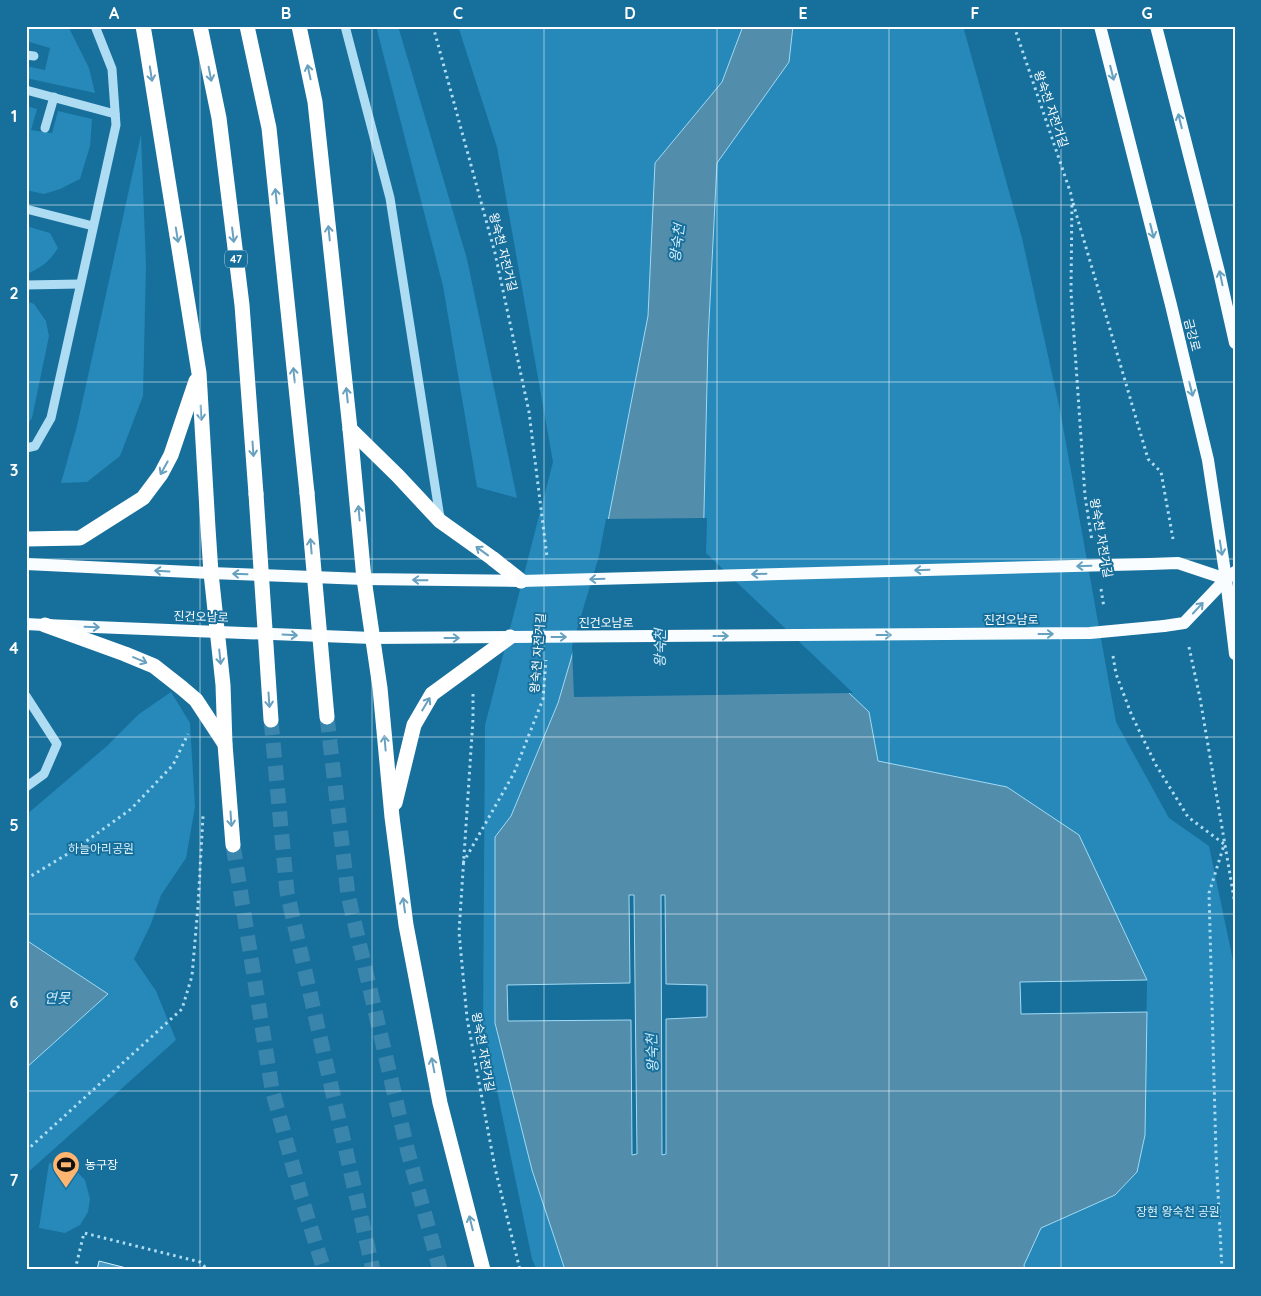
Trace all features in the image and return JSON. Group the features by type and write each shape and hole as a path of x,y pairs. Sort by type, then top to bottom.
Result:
{"highway":[{"path":"143,26 199,373 211,573 224,685 225,744 233,846"},
{"name":"47","path":"200,26 218,118 242,306 271,720"},
{"path":"248,26 269,128 307,493 327,717"},
{"path":"299,26 315,102 364,579 380,688 392,817 406,925 440,1103 483,1270"},
{"path":"26,539 80,538 143,498 161,474 171,455 199,373"},
{"path":"350,429 440,521 521,581"},
{"path":"45,625 154,666 196,700 225,744"},
{"path":"392,817 414,725 432,694 510,637"}],"main road":[{"name":"금강로","path":"1100,26 1208,460 1230,575 1235,654"},
{"path":"1156,26 1219,272 1235,343"},
{"path":"26,564 364,579 521,581 1178,562 1230,575 1184,623"},
{"name":"진건오남로","path":"26,624 372,638 1090,634 1184,623"}],"lane":[{"path":"26,448 35,446 51,418 116,125 112,69 94,26"},
{"path":"345,26 390,198 440,521"},
{"path":"26,90 115,114"},
{"path":"44,128 54,97"},
{"path":"26,209 93,226"},
{"path":"26,285 80,284"},
{"path":"26,696 57,744 44,774 26,787"}],"path":[{"name":"왕숙천 자전거길","path":"433,26 495,253 529,412 548,566"},
{"name":"왕숙천 자전거길","path":"1014,26 1072,197 1148,459 1161,472 1178,562"},
{"path":"1234,26 1235,30"},
{"name":"왕숙천 자전거길","path":"1072,197 1071,292 1085,496 1093,544"},
{"name":"왕숙천 자전거길","path":"1099,582 1104,610"},
{"path":"1184,623 1200,698 1235,904"},
{"name":"왕숙천 자전거길","path":"520,1270 495,1168 467,1018 459,932 463,863 514,773 543,699 547,652"},
{"path":"1113,656 1116,674 1132,716 1156,765 1188,817 1224,844"},
{"path":"463,863 473,719 474,663"},
{"path":"26,879 74,850 130,810 173,765 196,718 203,710"},
{"path":"26,1151 182,1010 192,976 203,816"},
{"path":"1222,1270 1216,1154 1208,893 1224,844"},
{"path":"75,1270 84,1233 200,1262 208,1270"}],"green space":[{"path":"29,26 68,26 89,68 95,93 26,78 26,66 45,70 50,48 26,41"},
{"path":"376,26 398,26 467,259 517,498 477,487 443,286"},
{"path":"458,26 743,26 722,82 655,163 648,316 601,557 558,703 511,816 495,837 495,1023 532,1170 565,1270 537,1270 532,1259 483,1023 485,725 553,462 497,147"},
{"name":"장현 왕숙천 공원","path":"793,26 963,26 1022,238 1060,410 1116,722 1169,818 1209,846 1235,970 1235,1270 1025,1270 1024,1265 1040,1228 1115,1195 1137,1172 1145,1135 1147,980 1127,938 1007,787 878,761 869,712 703,555 708,341 717,163 789,62"},
{"path":"26,106 37,109 31,130 52,133 58,111 92,119 90,146 80,179 60,189 44,194 26,190"},
{"path":"141,135 146,265 143,396 120,456 87,482 61,483 77,426"},
{"path":"26,226 50,233 58,248 45,264 27,274"},
{"path":"26,301 34,304 46,321 49,336 32,418 26,426"},
{"name":"하늘아리공원","path":"171,692 190,723 195,807 186,858 161,895 151,924 134,959 156,991 176,1040 26,1174 26,815 107,746 139,714"},
{"name":"농구장","path":"49,1163 73,1168 85,1180 90,1199 88,1212 80,1225 65,1233 39,1228"}],"water":[{"name":"왕숙천","path":"743,26 793,26 789,62 717,163 708,341 703,554 869,712 878,761 1007,787 1079,835 1147,980 1020,982 1021,1014 1147,1012 1145,1135 1137,1172 1115,1195 1041,1228 1024,1265 1025,1270 565,1270 532,1170 495,1023 495,837 511,816 558,703 601,557 648,316 655,163 722,82","holes":["629,895 634,895 637,1154 632,1155 631,1020 508,1021 507,985 630,983","661,895 665,895 666,984 707,985 707,1017 666,1019 666,1154 662,1155"]},
{"name":"연못","path":"26,940 108,994 26,1068"}],"pier":[{"path":"707,518 706,553 853,693 574,697 572,646 599,556 606,519"}],"building":[{"path":"99,1261 134,1270 97,1270"}],"tunnel":[{"path":"327,717 348,895 408,1152 440,1270"},
{"path":"271,720 287,892 373,1270"},
{"path":"233,845 272,1089 301,1196 324,1270"}],"place":[{"name":"농구장","path":"66,1189"}]}
